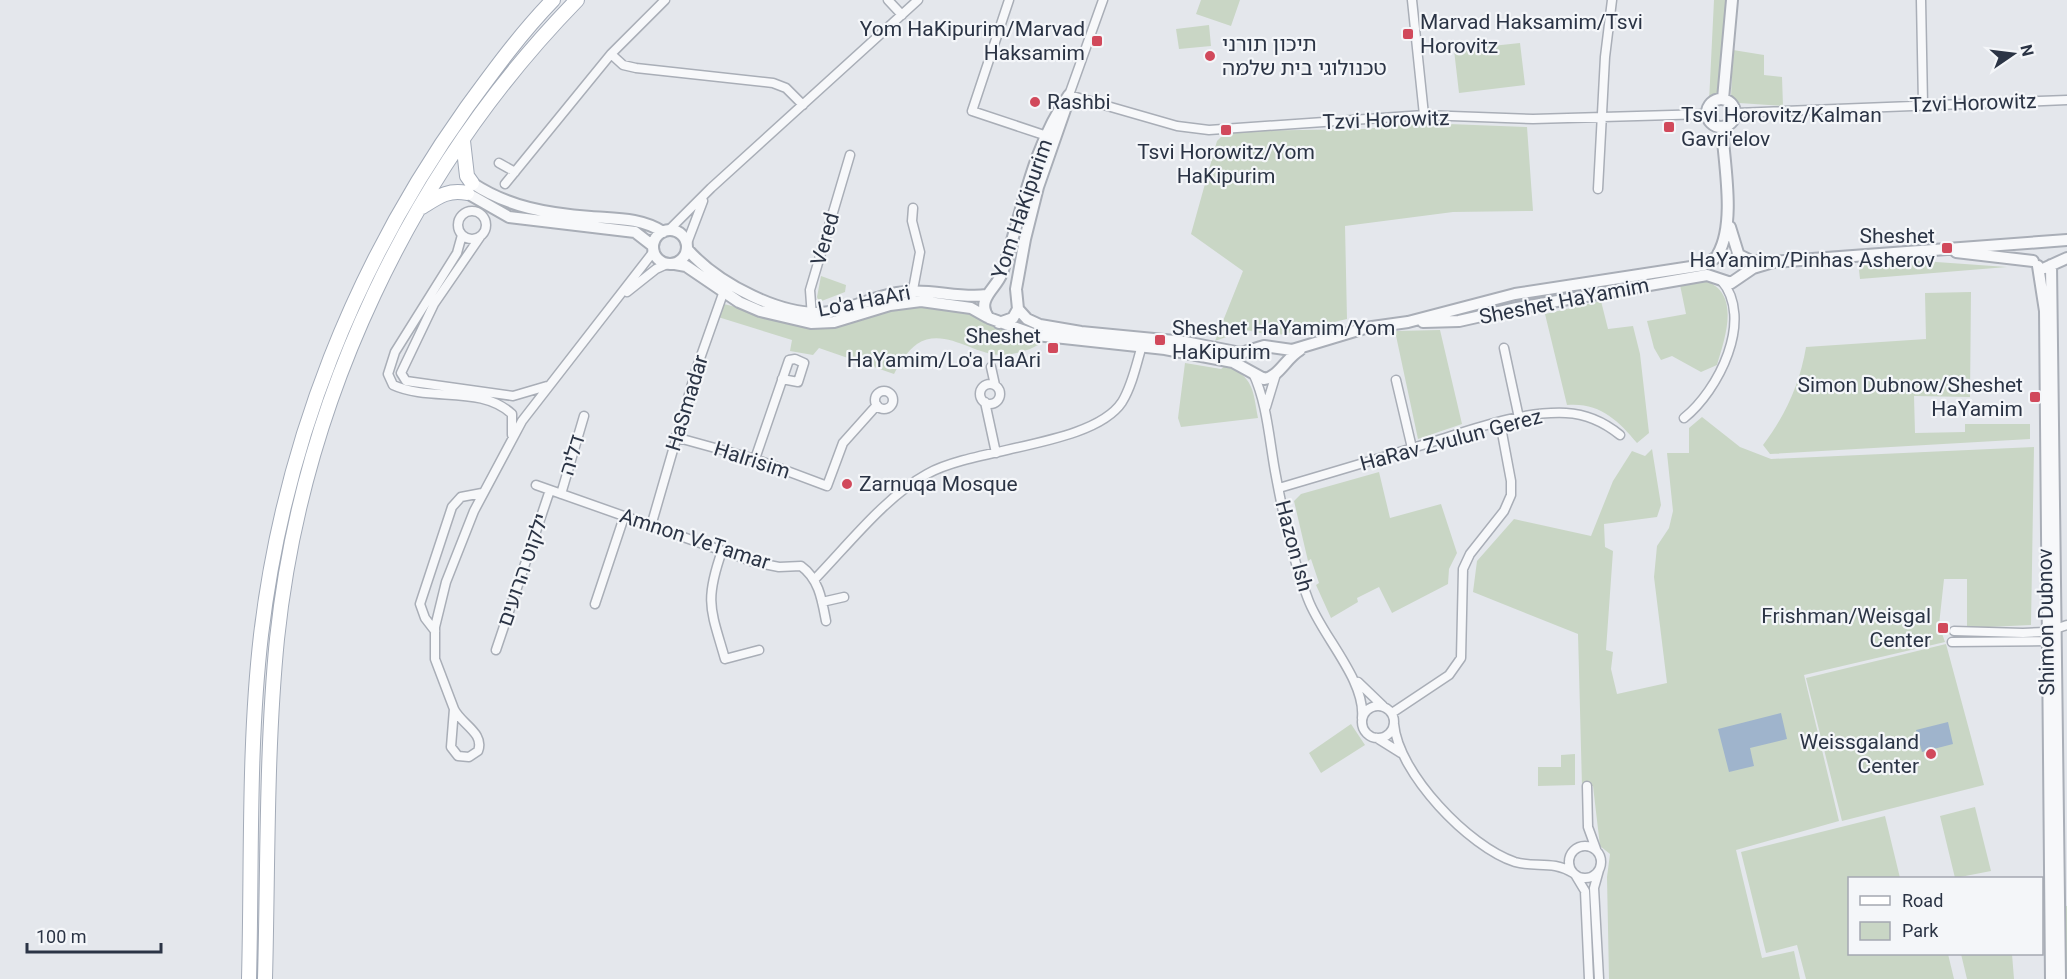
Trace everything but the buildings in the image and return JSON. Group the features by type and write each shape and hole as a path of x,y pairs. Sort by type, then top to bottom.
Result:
{"main road":[{"path":"249,979 255,734 261,636 274,551 305,429 351,305 414,185 491,74 553,0"},
{"path":"265,979 274,678 290,554 309,474 343,369 370,303 421,208 463,141 536,43 577,0"},
{"path":"421,208 451,191 469,188 463,141"}],"street":[{"path":"505,184 611,54 665,0"},
{"path":"888,0 902,15"},
{"path":"454,709 452,749 460,757 471,756 479,749 479,737 460,721 436,665 437,614 453,561 482,493 512,437 548,386 621,295 653,249 657,236 666,231 918,0"},
{"path":"1009,0 972,111 1047,136"},
{"name":"Yom HaKipurim","path":"1017,303 1018,273 1032,209 1103,0"},
{"path":"1412,0 1424,115"},
{"path":"1598,189 1612,0"},
{"path":"1723,99 1732,0"},
{"path":"1921,0 1923,104"},
{"path":"611,54 623,64 636,68 780,85 803,105"},
{"name":"Yom HaKipurim","path":"990,293 1001,276 1047,136 1069,95"},
{"name":"Tzvi Horowitz","path":"1069,95 1177,126 1209,130 1424,115 1460,118 1707,114"},
{"path":"1723,99 1731,102 1736,113 1733,122 1722,128 1713,125 1707,114 1713,101 1723,99"},
{"name":"Tzvi Horowitz","path":"1736,113 2067,100"},
{"path":"1722,128 1727,210 1726,237 1713,268 1732,302"},
{"name":"Vered","path":"813,318 810,290 850,155"},
{"path":"500,163 515,172"},
{"path":"469,188 525,208 641,221 681,234 687,246"},
{"path":"469,188 509,217 624,230 644,237 659,261 671,264"},
{"path":"621,295 656,269 683,258 695,216 711,188"},
{"path":"912,208 912,221 920,252 912,296"},
{"path":"1684,418 1708,394 1722,373 1732,332 1734,288 1742,277 1745,265 1739,254 1727,210"},
{"path":"480,237 469,239 462,235 458,229 458,221 462,214 472,211 480,213 485,219 485,230 434,304 401,373 406,381 513,396 548,386"},
{"path":"462,235 456,253 395,352 388,374 393,385 407,390 484,399 501,404 512,414 512,437"},
{"path":"1717,256 1728,250 1751,261 1773,262 2067,240"},
{"path":"2036,264 2032,251 2037,244"},
{"name":"Lo'a HaAri","path":"687,246 725,287"},
{"path":"1941,249 2036,264 2044,268 2067,258"},
{"name":"Sheshet HaYamim","path":"1278,371 1289,357 1305,348 1365,328 1408,322 1515,294 1704,265 1717,256"},
{"path":"1720,280 1731,283 1756,267 1773,262"},
{"name":"Lo'a HaAri","path":"671,264 686,266 725,287 760,310 834,322 912,296 990,293"},
{"name":"Shimon Dubnov","path":"2036,264 2044,310 2060,979"},
{"name":"Shimon Dubnov","path":"2051,265 2050,634 2058,900 2051,979"},
{"name":"Sheshet HaYamim","path":"1408,322 1459,321 1517,308 1709,275 1720,280"},
{"name":"HaSmadar","path":"651,526 675,437 725,287"},
{"path":"1017,303 1008,290 990,293 984,304 994,320 1056,339 1143,342 1233,362 1264,378 1278,371 1281,358 1271,347 1261,346 1241,353 1143,342 1046,326 1033,322 1017,303"},
{"name":"Lo'a HaAri","path":"912,296 976,310 994,320"},
{"path":"994,320 1013,318 1017,303"},
{"path":"826,621 814,580 899,492 930,472 1090,426 1108,415 1123,400 1143,342"},
{"name":"Sheshet HaYamim","path":"1271,347 1285,350 1305,348"},
{"path":"1504,348 1520,418"},
{"path":"1252,372 1249,358 1254,350"},
{"path":"985,402 994,403 999,399 1000,393 995,385 991,367"},
{"name":"Hazon Ish","path":"1266,420 1268,396 1278,371"},
{"name":"Hazon Ish","path":"1252,372 1266,420 1293,552 1306,593 1317,620 1358,692 1362,718"},
{"path":"755,459 782,379"},
{"path":"1396,380 1412,448"},
{"path":"995,385 990,384 982,388 980,396 985,402 996,453"},
{"name":"HaIrisim","path":"675,437 755,459 827,486 843,443 877,405"},
{"name":"HaRav Zvulun Gerez","path":"1279,488 1520,418 1556,413 1580,415 1602,422 1620,435"},
{"name":"דליה","path":"561,494 584,416"},
{"path":"1392,713 1449,675 1461,658 1463,569 1470,554 1504,512 1511,495 1511,481 1500,422"},
{"name":"Amnon VeTamar","path":"536,485 766,565 801,566 814,580"},
{"name":"ילקוט הרועים","path":"496,650 550,490"},
{"path":"435,631 422,610 422,595 452,507 461,497 482,493"},
{"path":"595,604 624,516"},
{"path":"722,551 712,578 709,602 725,659 759,650"},
{"path":"822,602 844,597"},
{"path":"1952,642 2050,634 2067,625"},
{"path":"1954,631 2050,634"},
{"name":"Hazon Ish","path":"1344,665 1366,692 1383,706"},
{"path":"1407,761 1398,742 1392,713 1383,706 1369,708 1362,718 1365,731 1394,747 1442,808 1477,843 1514,862 1557,865 1574,874 1589,878 1599,870"},
{"path":"1377,738 1389,734 1394,724"},
{"path":"1587,786 1588,827 1601,861 1594,888 1599,979"},
{"path":"1588,827 1569,863 1586,896 1589,979"},
{"path":"1544,864 1588,846 1598,852"}],"green space":[{"path":"1201,0 1240,0 1231,26 1196,14"},
{"path":"1714,0 1727,0 1717,96 1709,102"},
{"path":"1209,25 1211,46 1179,49 1176,29"},
{"path":"1520,43 1525,85 1459,93 1454,50"},
{"path":"1733,50 1764,55 1764,75 1782,77 1783,106 1739,103 1731,97"},
{"path":"1423,123 1527,127 1533,211 1453,212 1345,226 1347,319 1275,336 1246,330 1215,341 1243,271 1191,234 1217,141 1225,133 1237,131 1365,129"},
{"path":"1908,260 2007,267 1860,279 1859,270 1865,262"},
{"path":"821,276 846,285 845,292 819,302 817,297"},
{"path":"1706,281 1717,287 1724,296 1728,318 1717,365 1701,372 1672,356 1661,360 1654,348 1647,321 1686,314 1680,285"},
{"path":"1971,292 1970,397 1914,396 1915,433 1965,432 1965,424 2030,424 2030,439 1770,454 1763,445 1790,399 1800,374 1806,347 1926,339 1925,293"},
{"path":"1601,301 1608,329 1633,326 1640,354 1649,433 1637,443 1607,414 1589,406 1567,405 1545,314"},
{"path":"724,304 811,326 916,304 968,310 994,327 1043,342 1024,351 1003,355 982,352 949,340 928,339 910,350 894,374 819,348 813,355 790,351 792,340 718,317"},
{"path":"1440,330 1462,424 1418,439 1395,331"},
{"path":"1185,363 1221,369 1225,366 1242,375 1253,392 1258,418 1181,427 1178,418"},
{"path":"1702,417 1740,447 1771,459 2034,447 2031,625 1967,628 1967,579 1944,579 1939,625 1945,642 1804,675 1839,821 1736,850 1762,958 1794,951 1800,979 1609,979 1607,877 1610,854 1600,846 1593,786 1582,786 1578,634 1473,592 1477,561 1514,519 1591,536 1613,481 1632,451 1645,456 1652,449 1661,505 1657,517 1604,524 1605,547 1613,551 1606,650 1613,652 1611,669 1617,694 1667,683 1654,577 1657,546 1669,528 1673,511 1667,453 1689,453 1689,428"},
{"path":"1379,472 1390,518 1441,504 1457,553 1449,569 1448,584 1392,613 1379,587 1357,598 1358,602 1331,618 1316,585 1319,583 1311,559 1308,561 1294,501 1301,494"},
{"path":"1946,644 1984,785 1842,821 1806,678"},
{"path":"1351,724 1365,745 1321,773 1309,753"},
{"path":"1575,754 1575,785 1538,786 1538,767 1561,767 1561,755"},
{"path":"1975,807 1991,871 1955,877 1940,816"},
{"path":"1885,816 1900,877 1848,877 1848,955 1948,955 1954,979 1806,979 1797,945 1766,953 1741,852"},
{"path":"2062,906 2067,906 2067,979 2063,979"},
{"path":"1961,955 2012,955 2014,979 1967,979"}],"water":[{"path":"1781,713 1787,739 1750,748 1754,766 1729,772 1718,729"},
{"path":"1948,722 1953,744 1922,752 1916,730"}],"place":[{"name":"Marvad Haksamim/Tsvi Horovitz","path":"1408,34"},
{"name":"Yom HaKipurim/Marvad Haksamim","path":"1097,41"},
{"name":"תיכון תורני טכנולוגי בית שלמה","path":"1210,56"},
{"name":"Rashbi","path":"1035,102"},
{"name":"Tsvi Horovitz/Kalman Gavri'elov","path":"1669,127"},
{"name":"Tsvi Horowitz/Yom HaKipurim","path":"1226,130"},
{"name":"Sheshet HaYamim/Pinhas Asherov","path":"1947,248"},
{"name":"Sheshet HaYamim/Yom HaKipurim","path":"1160,340"},
{"name":"Sheshet HaYamim/Lo'a HaAri","path":"1053,348"},
{"name":"Simon Dubnow/Sheshet HaYamim","path":"2035,397"},
{"name":"Zarnuqa Mosque","path":"847,484"},
{"name":"Frishman/Weisgal Center","path":"1943,628"},
{"name":"Weissgaland Center","path":"1931,754"}]}
